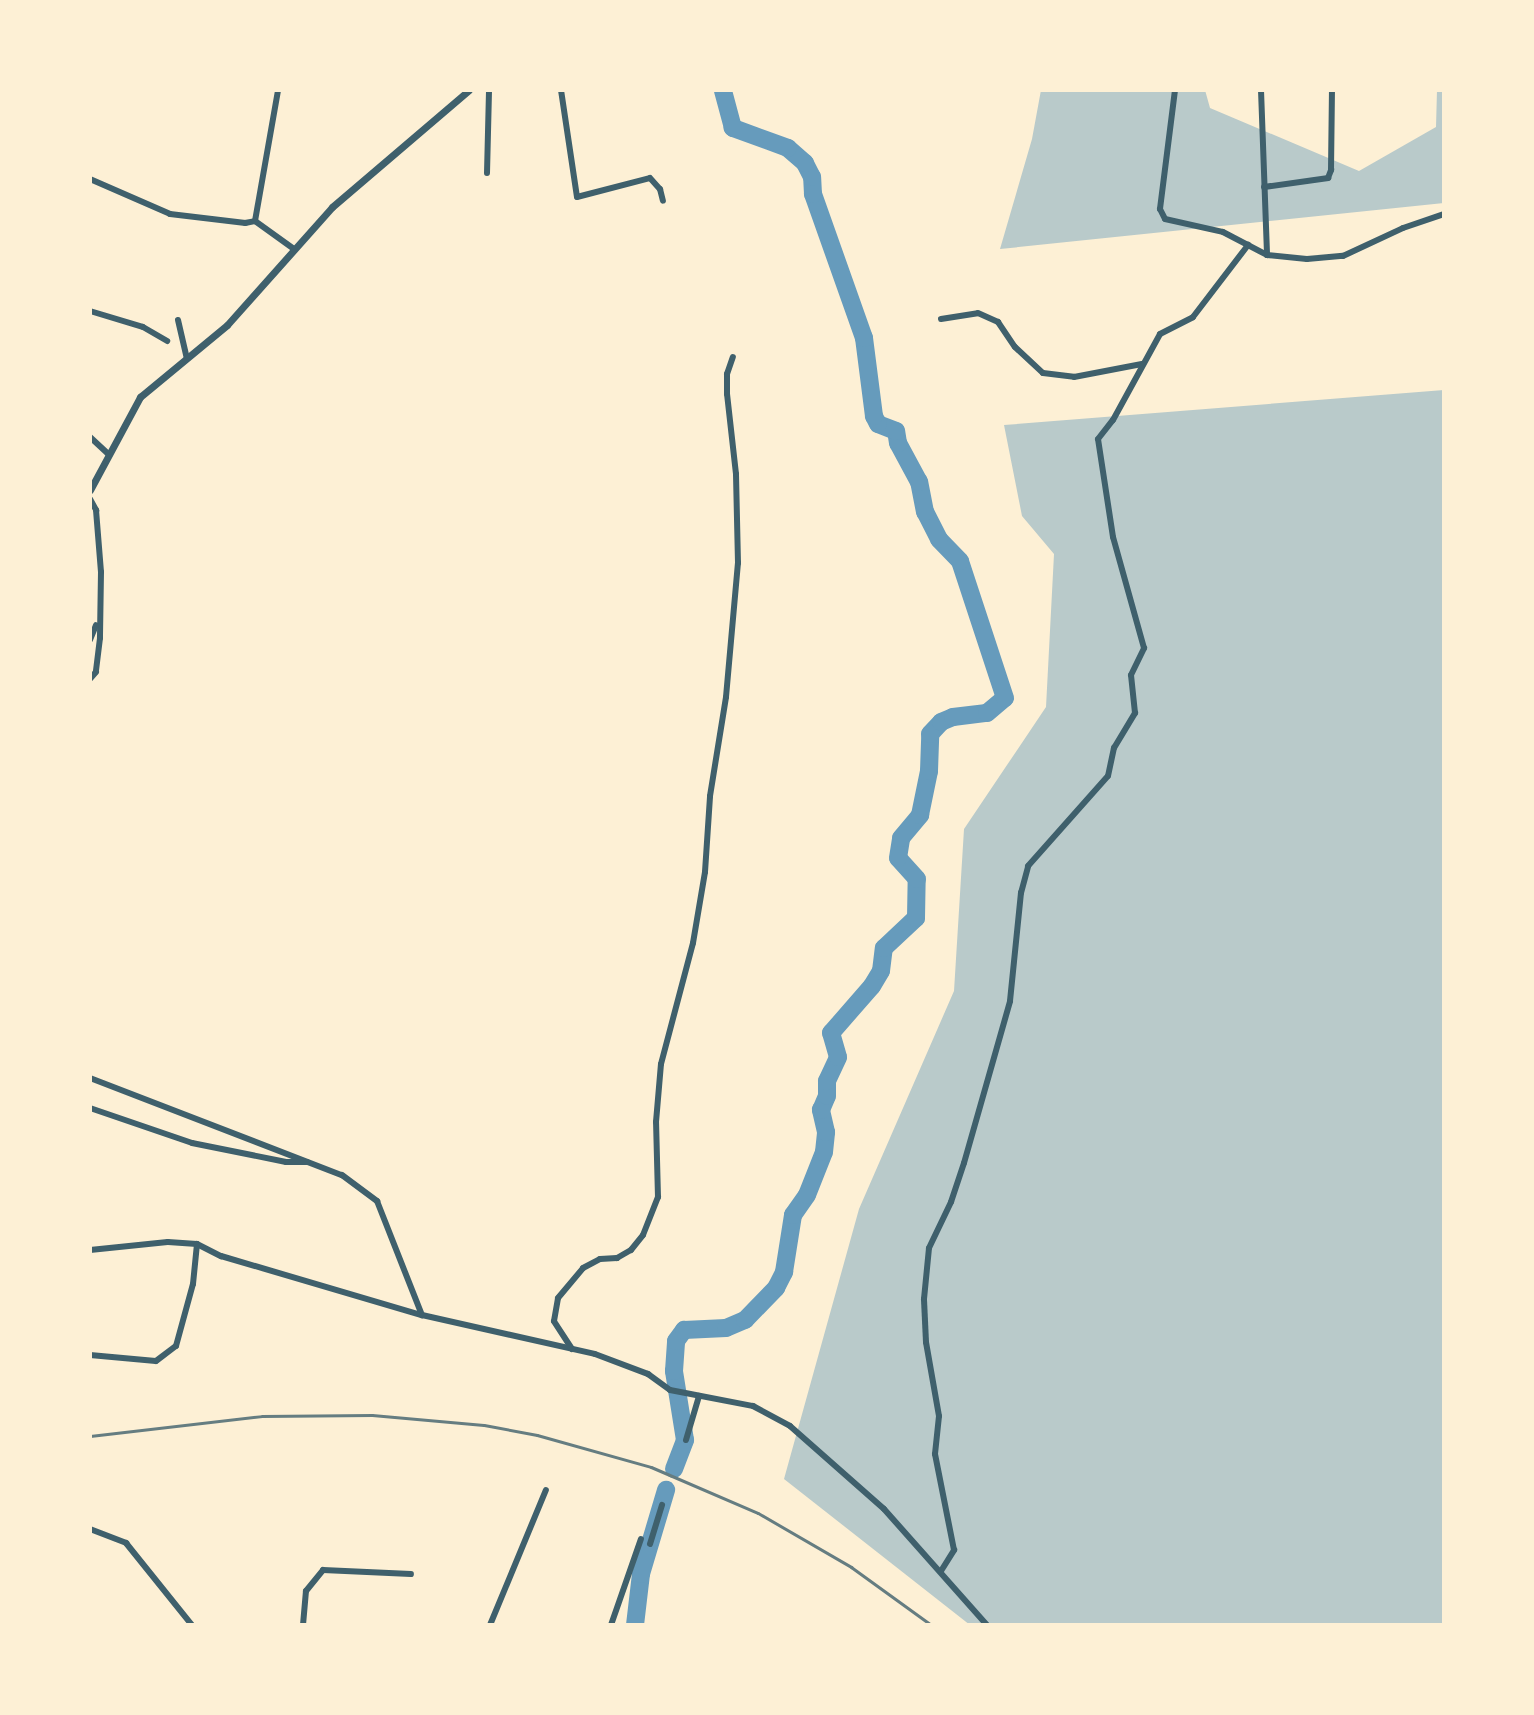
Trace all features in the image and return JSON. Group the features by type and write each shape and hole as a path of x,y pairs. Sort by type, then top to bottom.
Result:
{"street":[{"path":"255,221 278,90"},
{"path":"90,490 140,397 227,325 332,207 469,90"},
{"path":"487,173 489,90"},
{"path":"561,90 577,197 650,178 660,189 663,201"},
{"path":"1175,90 1160,209 1165,219 1223,232 1267,255 1307,259 1343,256 1403,228 1444,214"},
{"path":"1261,90 1267,255"},
{"path":"1264,187 1328,178 1331,170 1332,90"},
{"path":"90,179 170,214 245,223 255,221 294,249"},
{"path":"941,1571 954,1550 935,1454 939,1416 926,1342 924,1299 929,1248 951,1202 964,1163 1010,1001 1021,893 1028,866 1108,776 1114,748 1135,713 1131,675 1144,648 1113,537 1098,439 1113,420 1160,334 1193,317 1248,245"},
{"path":"90,311 143,327 167,341"},
{"path":"941,319 978,313 998,322 1015,347 1043,373 1074,377 1143,363"},
{"path":"178,320 187,358"},
{"path":"572,1349 554,1321 558,1298 583,1268 600,1259 617,1258 631,1250 643,1235 658,1197 656,1122 659,1074 693,943 705,872 710,796 726,697 738,563 736,474 727,394 727,374 733,357"},
{"path":"90,437 108,454"},
{"path":"90,499 96,510 101,572 96,672 90,679"},
{"path":"90,640 98,622"},
{"path":"90,1078 342,1175 377,1201 422,1315"},
{"path":"90,1108 192,1143 286,1162 311,1162"},
{"path":"90,1250 168,1242 197,1244 221,1256 422,1315 572,1349 648,1374 670,1390 753,1406 790,1426 884,1509 987,1625"},
{"path":"90,1355 156,1361 176,1346 193,1284 197,1244"},
{"path":"686,1440 699,1396"},
{"path":"490,1625 546,1490"},
{"path":"650,1544 662,1505"},
{"path":"90,1529 126,1543 192,1625"},
{"path":"611,1625 641,1539"},
{"path":"303,1625 306,1591 323,1570 411,1574"}],"shaded area":[{"path":"1041,90 1205,90 1210,108 1359,171 1436,127 1437,90 1444,90 1444,203 1000,249 1032,139"},
{"path":"1444,390 1444,1625 970,1625 784,1479 859,1209 954,991 964,829 1046,707 1054,554 1022,516 1004,425"}],"waterway":[{"path":"674,1469 685,1440 674,1371 676,1341 684,1330 726,1328 745,1320 776,1288 784,1272 793,1215 807,1195 824,1152 826,1132 821,1110 827,1096 827,1081 838,1057 831,1033 872,986 881,971 884,948 916,918 917,879 898,858 901,838 920,815 929,771 930,734 941,722 953,717 987,713 1005,698 960,561 939,539 925,512 919,482 898,443 896,431 878,424 874,416 864,338 813,194 812,177 805,163 788,148 733,128 723,90"},
{"path":"635,1625 641,1574 666,1490"}],"railway":[{"path":"90,1436 262,1416 372,1415 484,1425 537,1435 651,1467 758,1513 851,1567 931,1625"}]}
